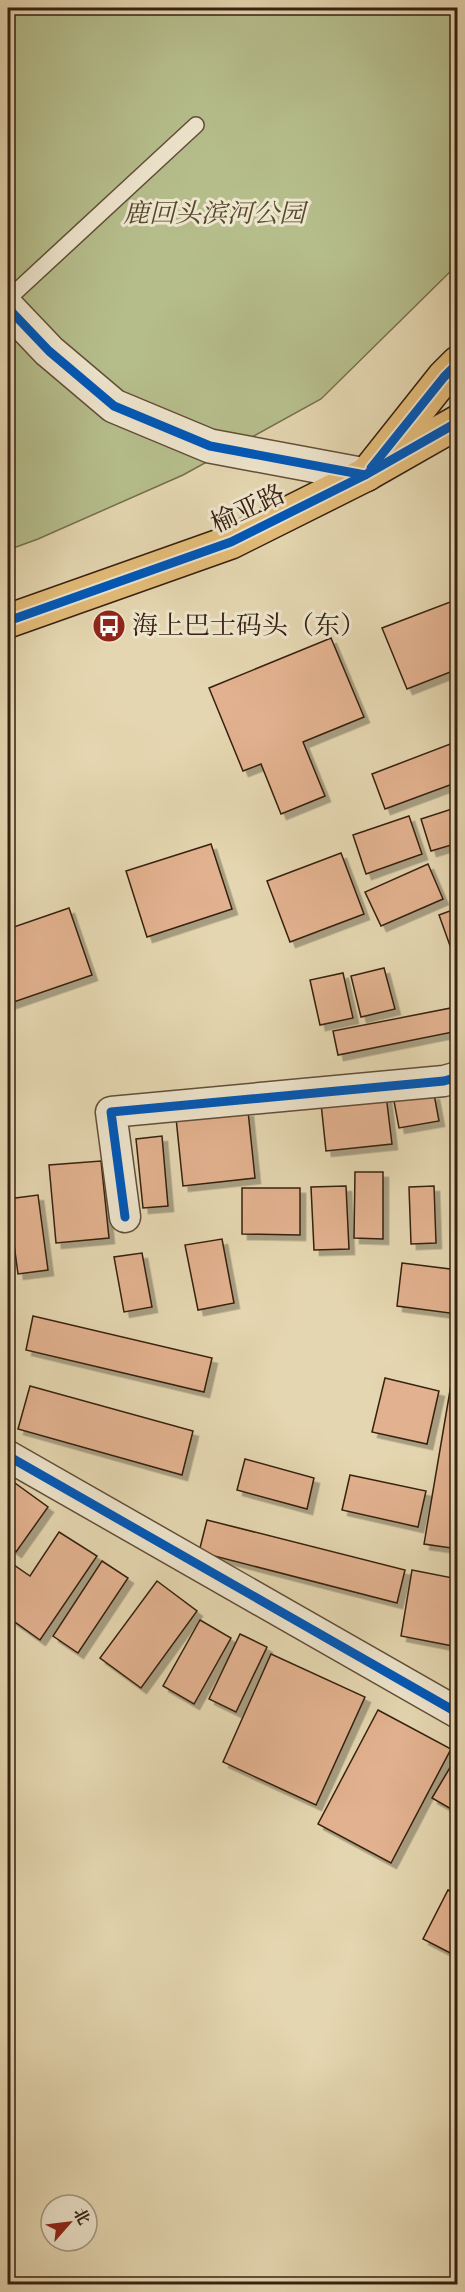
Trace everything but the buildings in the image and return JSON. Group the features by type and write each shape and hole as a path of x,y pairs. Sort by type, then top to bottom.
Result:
{"main road":[{"name":"榆亚路","path":"8,621 231,542 365,475 444,377 458,363"},
{"path":"365,475 458,422"}],"street":[{"path":"8,308 49,351 114,406 210,446 365,475"},
{"path":"125,1217 111,1113 444,1081 458,1077"},
{"path":"8,1456 455,1704"}],"lane":[{"path":"8,298 196,125"}],"green space":[{"name":"鹿回头滨河公园","path":"8,8 458,8 457,265 321,399 183,475 8,550"}],"cycle path":[{"path":"8,308 49,351 114,406 210,446 365,475"},
{"path":"371,468 444,377 458,363"},
{"path":"8,621 231,542 365,475 458,422"},
{"path":"125,1217 111,1112 444,1081 458,1077"},
{"path":"8,1456 458,1713"}],"place":[{"name":"海上巴士码头（东）","path":"109,626"}]}
